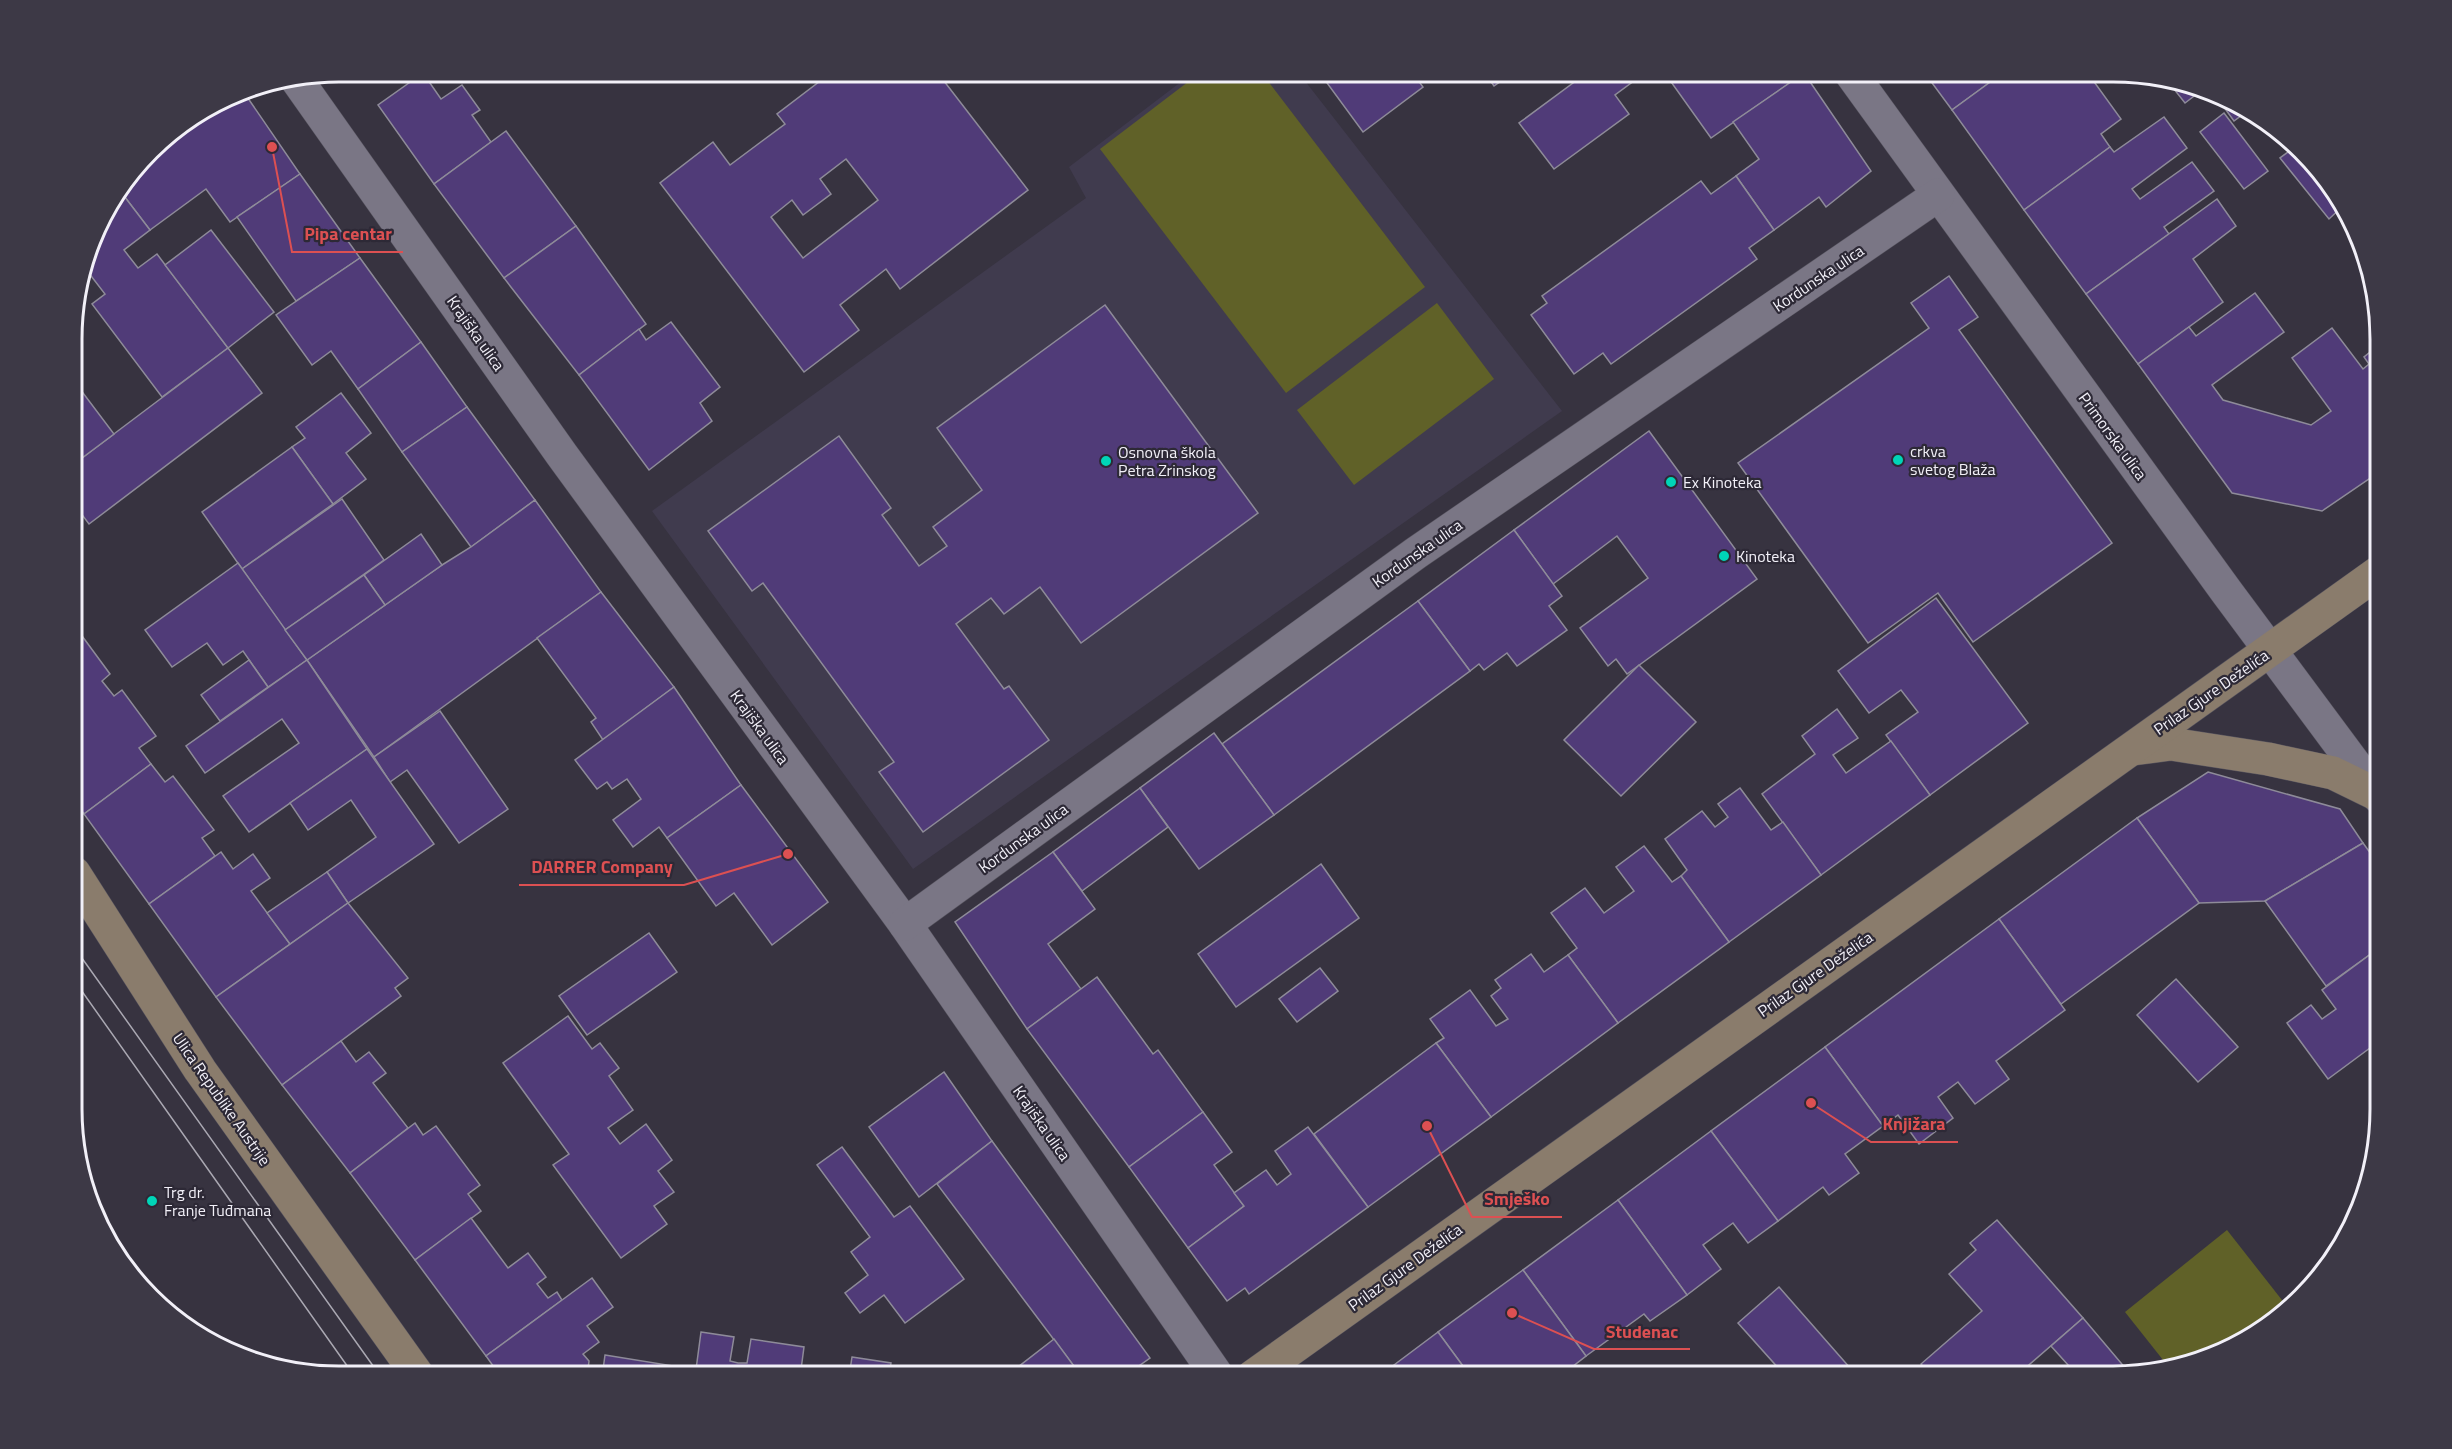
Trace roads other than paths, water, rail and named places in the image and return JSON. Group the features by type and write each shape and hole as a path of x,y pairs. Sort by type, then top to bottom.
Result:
{"street":[{"name":"Primorska ulica","path":"1857,82 2370,784"},
{"name":"Krajiška ulica","path":"301,86 562,455 905,924 1210,1366"},
{"name":"Kordunska ulica","path":"905,924 1416,553 1938,195"},
{"name":"Prilaz Gjure Deželića","path":"1266,1366 2370,578"},
{"path":"2129,751 2171,744 2268,759 2325,770 2370,792"},
{"name":"Ulica Republike Austrije","path":"82,886 200,1070 411,1366"}],"tram line":[{"path":"82,958 373,1366"},
{"path":"82,991 347,1366"}],"place":[{"name":"Pipa centar","path":"272,147"},
{"name":"crkva svetog Blaža","path":"1898,460"},
{"name":"Osnovna škola Petra Zrinskog","path":"1106,461"},
{"name":"Ex Kinoteka","path":"1671,482"},
{"name":"Kinoteka","path":"1724,556"},
{"name":"DARRER Company","path":"788,854"},
{"name":"Knjižara","path":"1811,1103"},
{"name":"Smješko","path":"1427,1126"},
{"name":"Trg dr. Franje Tuđmana","path":"152,1201"},
{"name":"Studenac","path":"1512,1313"}]}
